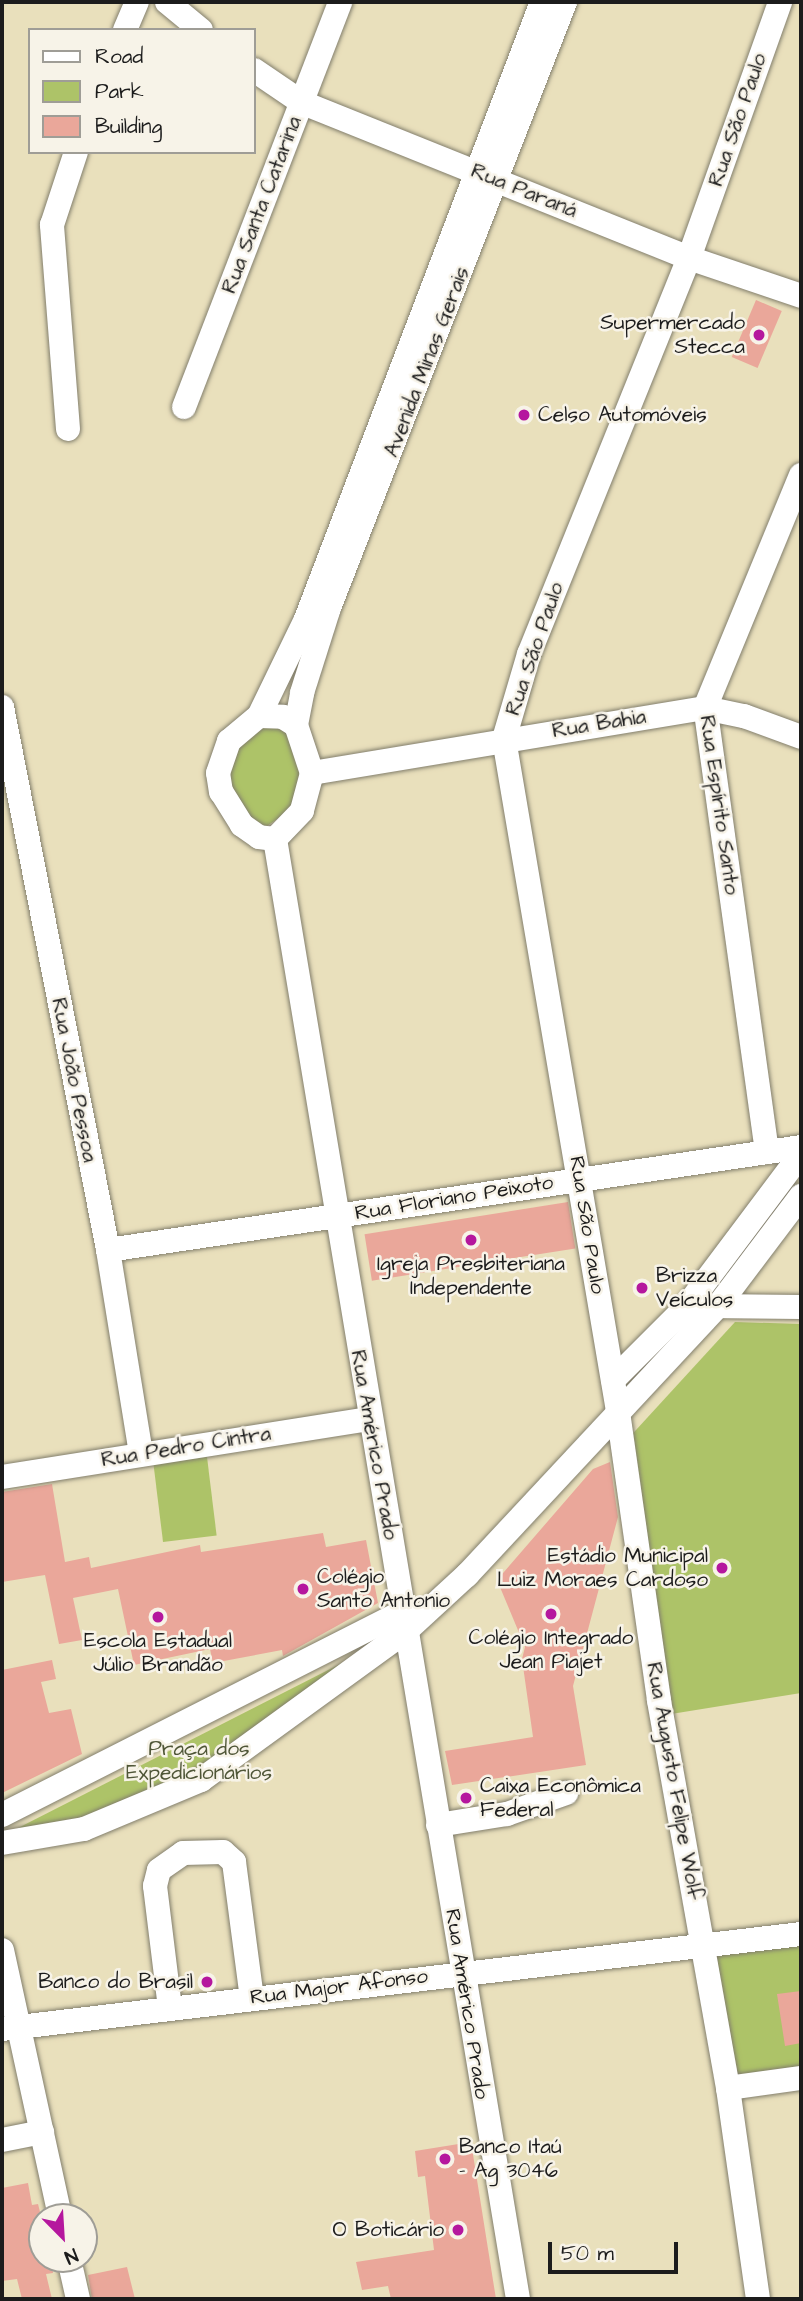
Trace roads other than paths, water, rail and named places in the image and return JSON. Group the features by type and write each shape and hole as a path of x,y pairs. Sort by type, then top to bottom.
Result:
{"street":[{"path":"126,28 136,2"},
{"path":"167,2 199,28"},
{"name":"Rua Santa Catarina","path":"184,407 340,2"},
{"name":"Avenida Minas Gerais","path":"296,725 302,693 329,608 487,176 542,2"},
{"name":"Avenida Minas Gerais","path":"259,716 306,619 487,176 565,2"},
{"name":"Rua São Paulo","path":"618,1410 504,739 529,654 689,258 780,2"},
{"name":"Rua Paraná","path":"256,71 301,102 689,258 801,296"},
{"path":"68,429 52,225 75,154"},
{"name":"Rua Espírito Santo","path":"767,1152 705,708 801,475"},
{"name":"Rua João Pessoa","path":"2,707 107,1250 141,1454"},
{"name":"Rua Bahia","path":"312,773 504,739 705,708 744,716 801,737"},
{"path":"259,716 283,717 296,725 312,773 302,811 275,839 259,837 236,818 221,792 218,773 229,741 259,716"},
{"name":"Rua Américo Prado","path":"275,839 334,1217 518,2299"},
{"name":"Rua Floriano Peixoto","path":"107,1250 801,1147"},
{"path":"612,1380 688,1306 801,1154"},
{"path":"2,1843 84,1829 201,1780 467,1576 618,1410 718,1306 801,1196"},
{"path":"688,1306 801,1307"},
{"name":"Rua Augusto Felipe Wolf","path":"618,1410 659,1700 728,2088 758,2299"},
{"name":"Rua Pedro Cintra","path":"2,1477 370,1419"},
{"path":"2,1815 404,1622"},
{"path":"438,1825 507,1814 566,1793"},
{"path":"170,2008 155,1886 159,1870 183,1853 223,1852 234,1862 252,1998"},
{"name":"Rua Major Afonso","path":"10,2028 461,1972 801,1934"},
{"path":"2,1950 10,2028 42,2132 57,2203"},
{"path":"728,2088 801,2078"},
{"path":"2,2140 42,2132"},
{"path":"72,2273 78,2299"}],"place":[{"name":"Supermercado Stecca","path":"759,335"},
{"name":"Celso Automóveis","path":"524,415"},
{"name":"Igreja Presbiteriana Independente","path":"471,1240"},
{"name":"Brizza Veículos","path":"642,1288"},
{"name":"Estádio Municipal Luiz Moraes Cardoso","path":"722,1568"},
{"name":"Colégio Santo Antonio","path":"303,1589"},
{"name":"Colégio Integrado Jean Piajet","path":"551,1614"},
{"name":"Escola Estadual Júlio Brandão","path":"158,1617"},
{"name":"Caixa Econômica Federal","path":"466,1798"},
{"name":"Banco do Brasil","path":"207,1982"},
{"name":"Banco Itaú - Ag 3046","path":"445,2159"},
{"name":"O Boticário","path":"458,2230"}],"park label":[{"name":"Praça dos Expedicionários","path":"199,1761"}]}
